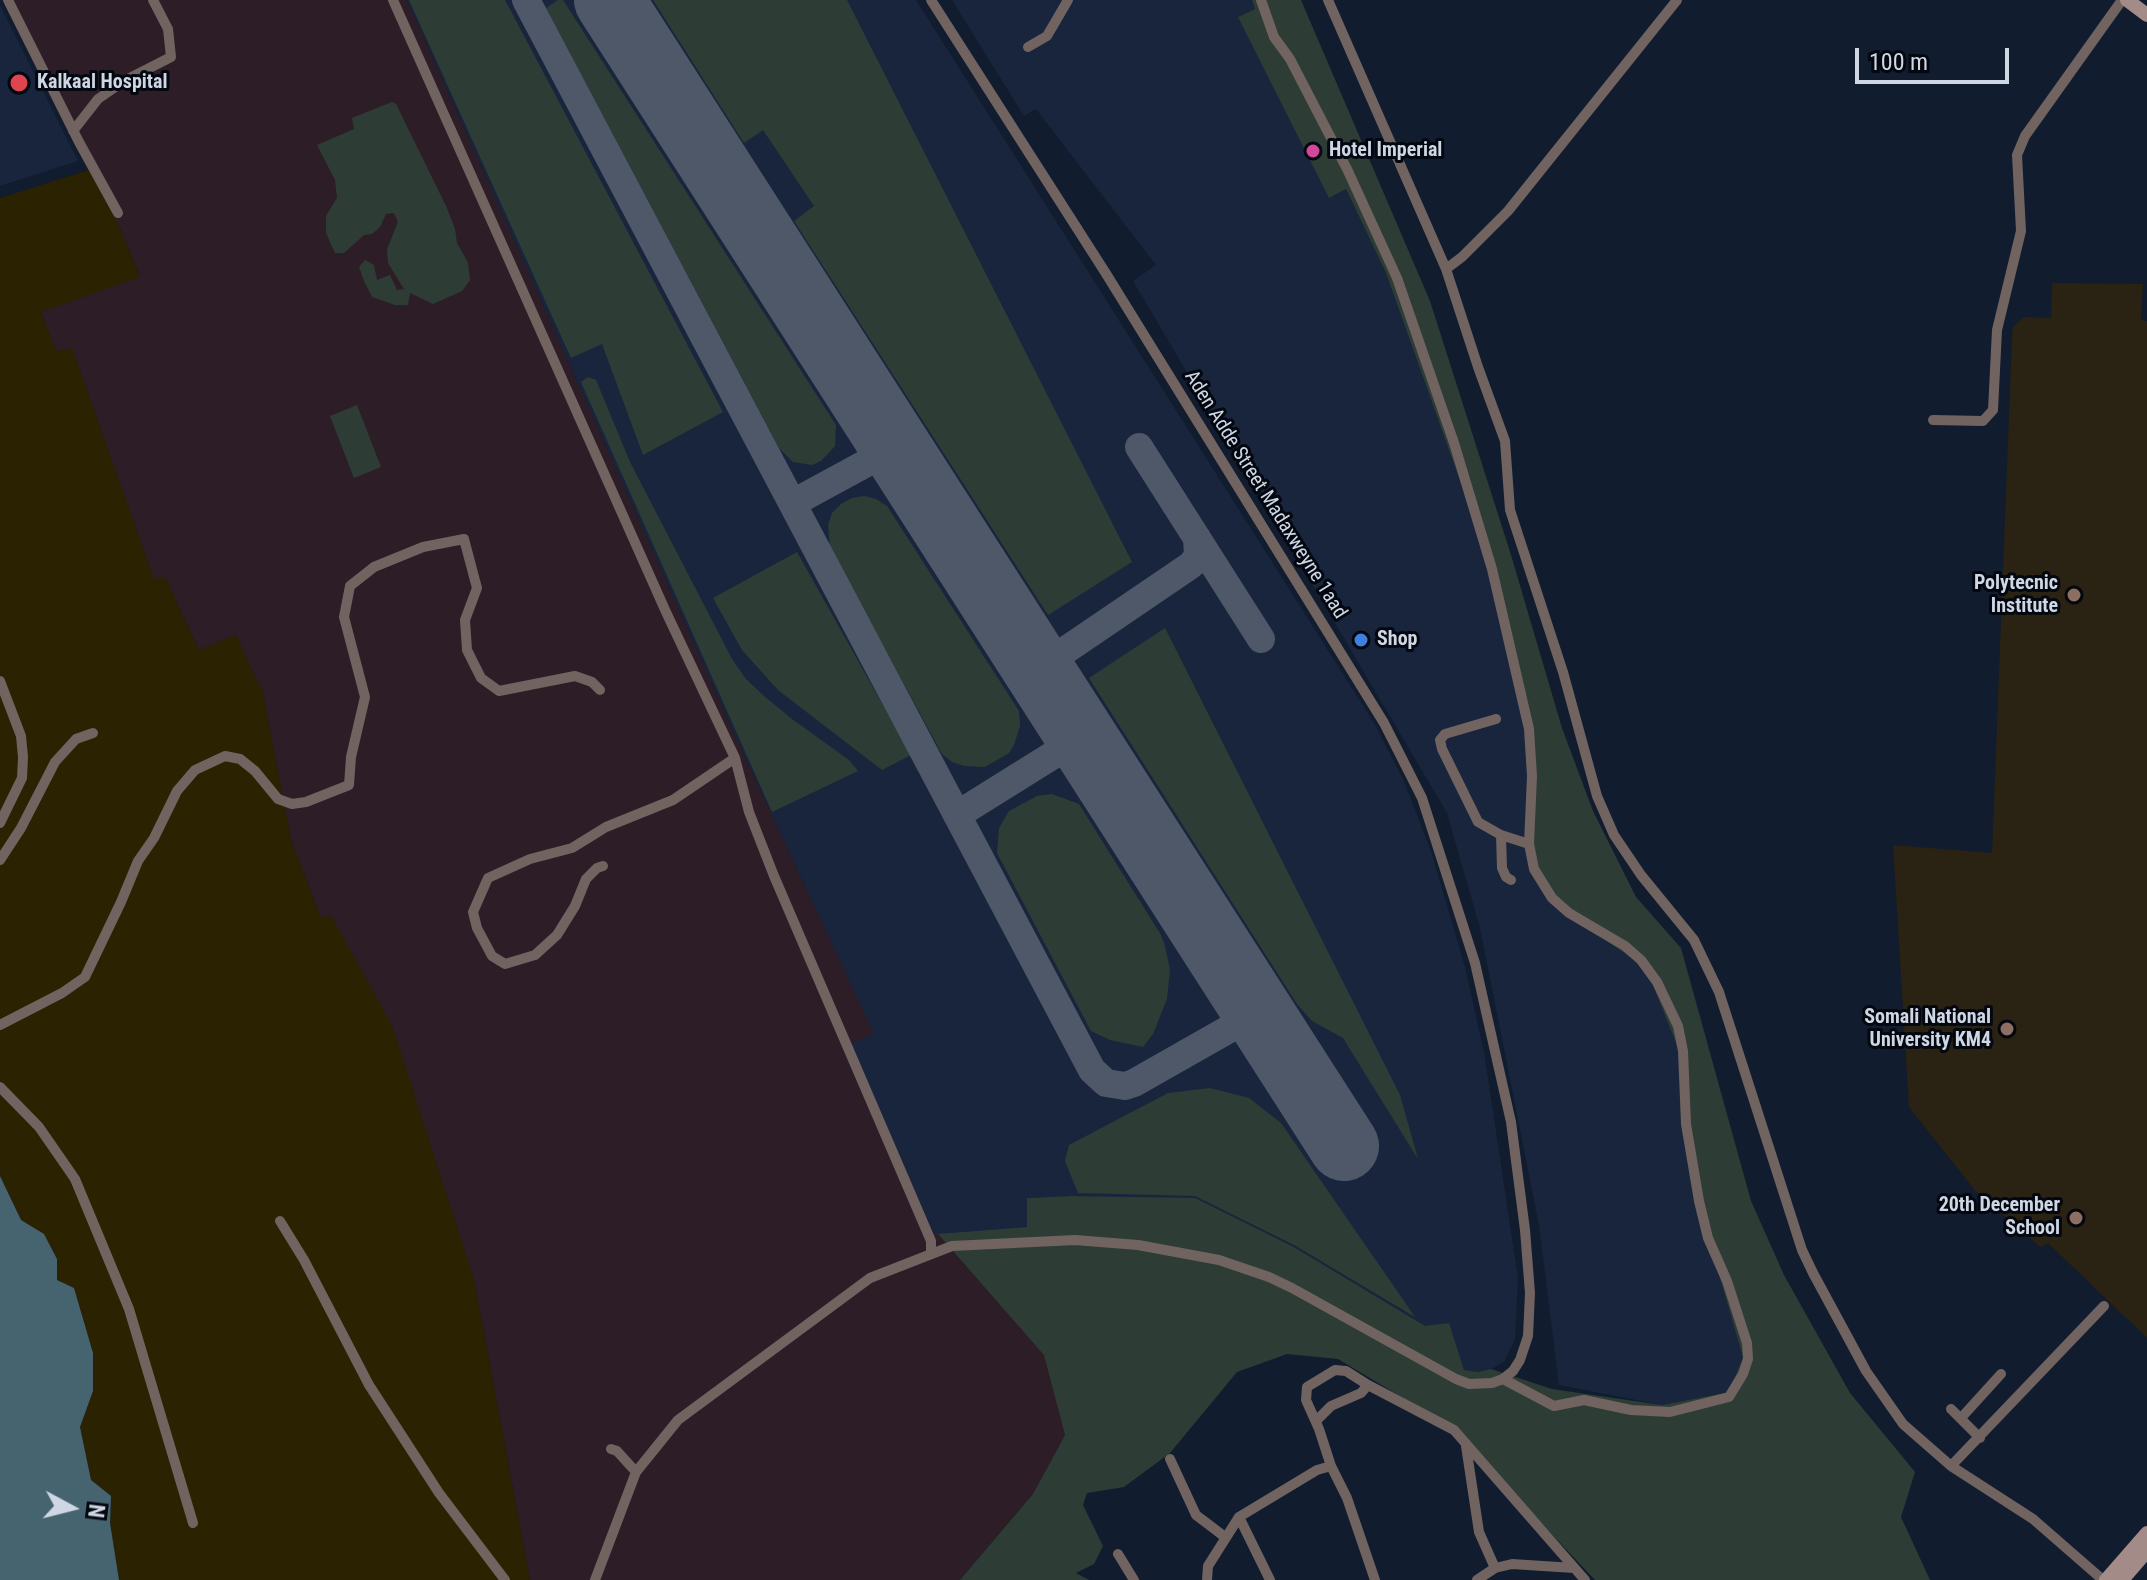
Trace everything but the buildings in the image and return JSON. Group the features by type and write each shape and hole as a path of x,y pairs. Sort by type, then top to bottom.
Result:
{"main road":[{"path":"2124,0 2147,15"},
{"path":"2105,1580 2147,1533"},
{"path":"2126,1579 2147,1551"}],"street":[{"path":"8,0 118,213"},
{"path":"73,131 98,99 124,81 171,57 168,29 153,0"},
{"path":"393,0 666,612 735,758 749,812 774,876 927,1230 931,1253"},
{"name":"Aden Adde Street Madaxweyne 1aad","path":"931,0 1105,272 1384,723 1422,798 1475,963 1511,1122 1525,1230 1530,1315 1528,1336 1520,1360 1503,1379"},
{"path":"1028,47 1047,36 1068,0"},
{"path":"595,1580 636,1472 678,1420 870,1278 952,1246 1075,1240 1138,1245 1219,1260 1292,1288 1456,1379 1480,1385 1503,1379 1554,1406 1584,1400 1631,1410 1670,1412 1729,1397 1738,1385 1748,1359 1742,1326 1708,1238 1699,1201 1683,1099 1683,1051 1678,1026 1669,1004 1641,960 1625,946 1569,913 1552,898 1534,869 1529,844 1532,776 1529,729 1492,569 1454,443 1397,278 1347,169 1290,59 1274,37 1261,0"},
{"path":"1328,0 1446,269 1505,441 1510,510 1563,672 1597,796 1614,835 1641,875 1694,940 1719,992 1802,1250 1813,1273 1866,1371 1903,1424 1951,1466 2033,1519 2105,1580"},
{"path":"1446,269 1508,211 1677,0"},
{"path":"1933,420 1983,421 1993,410 1997,330 2021,231 2017,155 2025,136 2124,0"},
{"path":"0,1025 62,993 85,977 138,861 154,838 177,791 195,770 225,756 240,759 255,771 278,799 292,804 306,802 349,785 351,757 365,697 344,617 350,586 374,567 423,547 464,539 477,588 465,620 467,650 481,678 499,691 575,676 592,682 600,690"},
{"path":"0,681 21,736 23,757 22,778 0,823"},
{"path":"1496,719 1445,734 1440,740 1442,749 1478,822 1501,835 1529,844"},
{"path":"0,860 21,828 55,762 76,739 93,733"},
{"path":"603,866 586,879 575,906 557,935 535,955 505,964 492,956 477,928 473,912 488,878 530,859 572,848 606,827 673,800 735,758"},
{"path":"1501,835 1502,868 1511,880"},
{"path":"0,1087 39,1127 75,1179 129,1309 193,1523"},
{"path":"280,1221 383,1407 474,1543 505,1580"},
{"path":"1951,1466 2104,1306"},
{"path":"1375,1580 1306,1394 1307,1387 1335,1370 1346,1371 1454,1430 1585,1580"},
{"path":"1961,1418 2001,1374"},
{"path":"1316,1421 1331,1406 1361,1393 1368,1385"},
{"path":"1951,1409 1980,1438"},
{"path":"1466,1446 1479,1532 1495,1568"},
{"path":"611,1449 617,1451 636,1472"},
{"path":"1170,1459 1196,1515 1225,1537"},
{"path":"1207,1580 1208,1566 1239,1517 1317,1470 1331,1466"},
{"path":"1239,1517 1270,1580"},
{"path":"1118,1554 1134,1580"},
{"path":"1477,1580 1495,1568 1512,1564 1574,1568"}],"shaded area":[{"path":"12,0 407,0 743,753 874,1034 850,1044 934,1234 938,1234 1045,1355 1065,1435 1033,1494 960,1580 530,1580 474,1279 291,840 263,693 236,636 199,650 165,578 154,580 72,349 56,352 41,311 140,276"},
{"path":"407,0 916,0 1374,723 1403,779 1432,854 1465,967 1484,1052 1518,1278 1515,1339 1504,1362 1478,1372 1464,1370 1426,1327 1294,1247 1195,1199 1027,1198 1027,1227 934,1235 849,1044 873,1033 743,753"},
{"path":"952,0 1252,0 1255,9 1239,16 1329,198 1346,189 1386,273 1481,540 1681,1055 1723,1286 1743,1357 1729,1392 1662,1405 1559,1385 1539,1225 1480,928 1447,813 1133,281 1156,265 1036,109 1024,116"},
{"name":"Kalkaal Hospital","path":"0,5 78,161 0,186"},
{"path":"2052,283 2143,284 2141,320 2147,321 2147,1338 2048,1243 2040,1247 1977,1193 1909,1107 1893,845 1992,853 2012,336 2013,327 2024,317 2051,318"},
{"path":"0,1176 21,1220 44,1234 57,1259 57,1280 74,1288 93,1353 93,1391 80,1427 91,1480 111,1496 110,1523 119,1580 0,1580"}],"green space":[{"path":"409,0 505,0 723,412 643,455 602,344 571,358"},
{"path":"563,0 836,425 835,446 821,461 812,465 793,462 779,448 546,8"},
{"path":"653,0 847,0 1132,562 1048,615 794,221 814,206 763,130 744,143"},
{"path":"1252,0 1301,0 1430,301 1562,728 1593,811 1636,897 1681,948 1751,1201 1784,1275 1850,1393 1915,1472 1901,1517 1930,1580 1595,1580 1450,1426 1338,1359 1287,1354 1237,1372 1170,1453 1124,1487 1087,1493 1083,1505 1103,1546 1094,1564 1076,1573 1089,1580 960,1580 1033,1494 1065,1435 1044,1355 938,1234 1027,1227 1027,1198 1195,1198 1294,1247 1425,1326 1449,1323 1464,1370 1478,1372 1491,1369 1552,1389 1662,1405 1729,1392 1743,1357 1693,1185 1681,1055 1646,968 1556,906 1527,846 1530,749 1481,540 1386,273 1346,189 1329,198 1238,17 1255,9"},
{"path":"392,102 396,104 446,206 457,243 468,263 470,280 462,291 433,304 410,293 408,305 395,305 372,297 364,281 359,267 365,260 374,265 377,280 390,275 397,290 404,289 388,263 387,249 398,222 394,213 386,214 380,227 372,234 364,235 344,253 335,253 326,233 326,216 337,198 335,180 317,145 354,129 352,118"},
{"path":"588,377 596,380 630,462 732,659 746,679 764,696 849,760 858,771 772,812 581,382"},
{"path":"357,405 381,467 354,478 330,416"},
{"path":"864,496 887,506 1019,711 1020,726 1014,745 1009,753 985,767 964,766 942,754 830,548 828,525 832,513 852,498"},
{"path":"797,552 911,755 882,770 778,690 742,650 713,598"},
{"path":"1165,628 1400,1095 1418,1159 1343,1038 1312,1021 1297,1004 1089,678"},
{"path":"1052,794 1079,804 1165,946 1170,970 1167,999 1153,1034 1143,1047 1110,1040 1091,1031 997,853 999,828 1009,811 1037,796"},
{"path":"1210,1088 1249,1098 1281,1123 1415,1317 1294,1245 1195,1196 1078,1193 1065,1161 1069,1145 1168,1093"}],"sand":[{"path":"89,170 121,230 140,277 41,312 56,351 72,348 154,579 165,577 199,650 236,635 263,693 291,840 321,918 331,915 392,1025 474,1279 530,1580 119,1580 110,1523 111,1496 91,1480 80,1427 93,1391 93,1353 74,1288 57,1280 57,1259 44,1235 21,1220 0,1176 0,198"}],"taxiway":[{"path":"526,0 1092,1070 1106,1083 1125,1086 1134,1083 1259,1012"},
{"path":"804,497 896,447"},
{"path":"1139,447 1261,639"},
{"path":"1038,669 1191,565 1198,556 1197,538"},
{"path":"957,815 1082,737"}],"runway":[{"path":"609,0 1344,1146"}],"place":[{"name":"Kalkaal Hospital","path":"19,83"},
{"name":"Hotel Imperial","path":"1313,151"},
{"name":"Polytecnic Institute","path":"2074,595"},
{"name":"Shop","path":"1361,640"},
{"name":"Somali National University KM4","path":"2007,1029"},
{"name":"20th December School","path":"2076,1218"}]}
